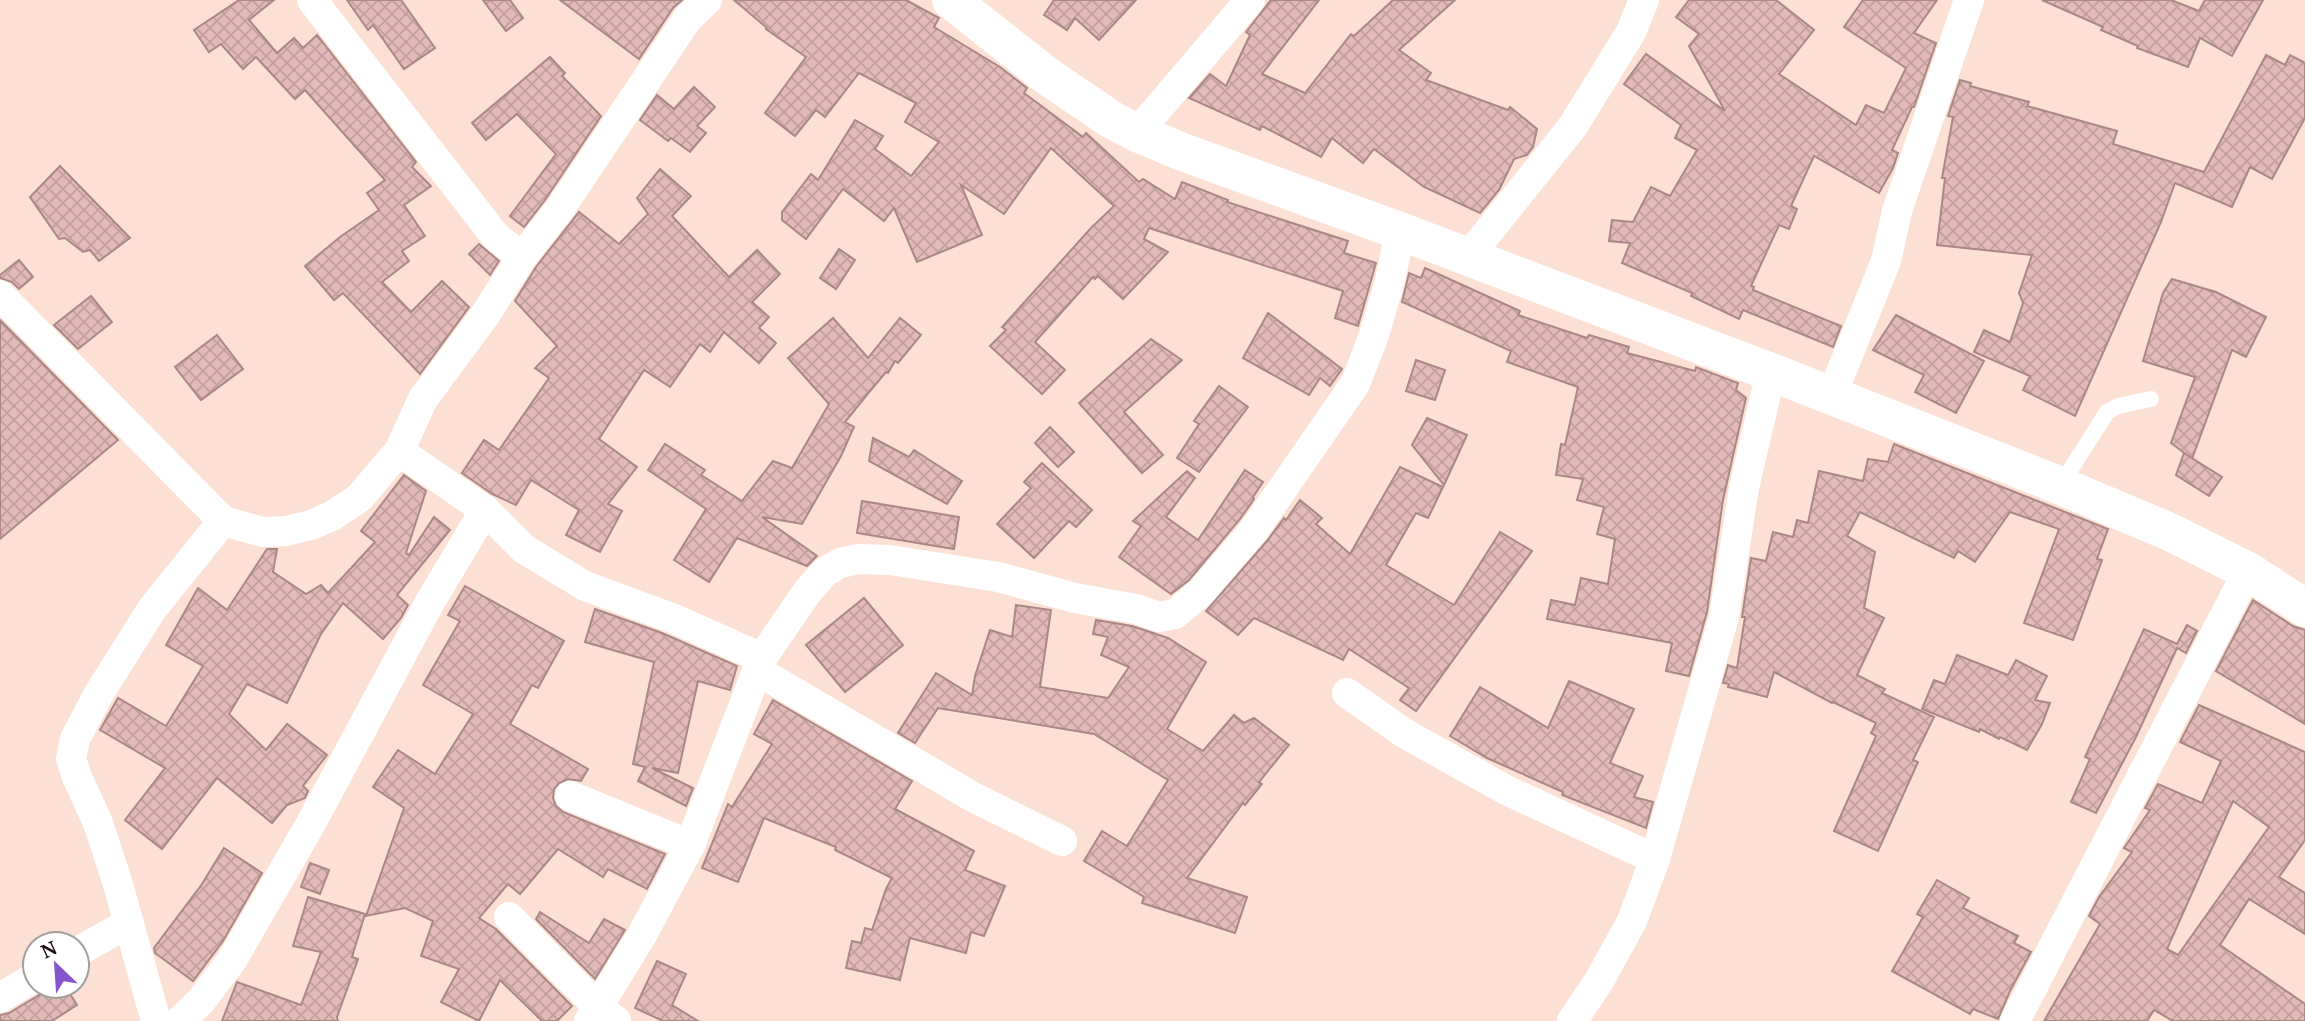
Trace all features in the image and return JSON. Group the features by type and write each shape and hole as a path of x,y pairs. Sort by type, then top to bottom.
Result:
{"street":[{"path":"312,0 496,237 522,257"},
{"path":"0,295 223,521 263,532 286,531 311,525 332,516 359,498 399,452 423,399 485,315 522,257 559,210 688,18 707,0"},
{"path":"951,0 1048,76 1112,120 1137,133 1771,372 2060,486 2170,532 2248,571 2305,608"},
{"path":"1137,133 1250,0"},
{"path":"1468,257 1573,126 1631,32 1644,0"},
{"path":"1831,397 1886,261 1898,211 1969,0"},
{"path":"509,917 601,1017 690,845 760,665 807,593 825,572 840,563 858,559 890,560 998,578 1075,598 1136,609 1159,617 1175,614 1202,592 1254,530 1355,384 1373,338 1390,281 1400,231"},
{"path":"1572,1021 1599,981 1632,922 1655,859 1724,617 1744,488 1771,372"},
{"path":"399,452 485,510 524,549 585,586 672,618 760,665 974,797 1062,841"},
{"path":"180,1021 201,1001 232,960 310,825 430,602 485,510"},
{"path":"156,1021 129,923 97,823 71,759 75,739 98,695 152,609 223,521"},
{"path":"2015,1021 2248,571"},
{"path":"1347,693 1404,733 1506,790 1655,859"},
{"path":"570,796 690,845"},
{"path":"91,944 129,923"},
{"path":"0,998 21,985"}],"lane":[{"path":"2060,486 2107,411 2118,405 2151,399"}],"building":[{"path":"239,0 274,0 249,20 277,53 294,38 303,48 317,35 416,162 412,167 431,186 404,205 425,236 402,251 409,261 382,282 411,312 442,281 469,307 420,374 343,293 334,300 305,266 379,210 367,193 385,180 305,90 295,99 256,57 243,69 221,44 209,52 194,30"},
{"path":"347,0 401,0 435,48 404,69 373,25 368,30"},
{"path":"483,0 510,0 523,18 506,31"},
{"path":"560,0 682,0 673,8 639,59"},
{"path":"734,0 906,0 939,18 934,27 1000,67 1027,88 1024,93 1083,137 1086,133 1139,182 1143,179 1175,199 1182,182 1228,200 1227,202 1348,241 1344,253 1376,263 1358,326 1335,318 1343,291 1149,228 1144,239 1168,252 1123,299 1098,276 1095,279 1093,277 1035,342 1065,370 1042,394 990,346 1006,330 1002,327 1114,206 1051,148 1004,214 961,185 982,235 917,262 894,208 884,221 843,189 806,239 782,220 782,212 811,174 818,180 855,120 883,136 875,149 911,176 939,142 905,122 916,103 859,73 825,117 816,110 795,136 765,113 806,57 766,29"},
{"path":"1054,0 1136,0 1099,40 1075,18 1067,30 1044,15"},
{"path":"1271,0 1319,0 1262,74 1305,93 1351,34 1354,36 1393,0 1455,0 1399,50 1431,73 1426,80 1508,110 1510,107 1537,129 1533,147 1527,155 1514,159 1499,190 1480,213 1424,187 1374,149 1363,163 1332,138 1321,157 1262,126 1260,130 1189,98 1210,74 1226,86 1250,35 1246,32"},
{"path":"1689,0 1776,0 1814,30 1779,74 1856,125 1866,105 1884,113 1906,68 1844,27 1863,0 1937,0 1914,33 1936,43 1914,107 1892,150 1898,153 1893,168 1879,193 1814,156 1791,206 1797,209 1789,229 1779,225 1751,286 1754,287 1753,290 1841,326 1833,347 1743,310 1739,319 1691,296 1692,293 1622,263 1630,243 1609,241 1612,220 1633,222 1651,187 1670,196 1697,150 1675,138 1681,125 1624,84 1646,54 1725,111 1689,46 1699,34 1676,17"},
{"path":"2042,0 2171,0 2199,11 2205,0 2263,0 2232,56 2200,38 2188,67 2137,48 2138,46 2101,30 2103,27"},
{"path":"2266,55 2285,65 2290,55 2305,63 2305,118 2272,179 2250,167 2232,207 2175,183 2161,222 2075,416 2023,390 2030,376 1974,352 1984,330 2010,342 2023,303 2019,293 2032,255 1937,245 1945,178 1942,178 1953,117 1948,116 1960,80 1971,83 1970,86 2029,102 2027,106 2117,131 2113,144 2204,172"},
{"path":"550,57 565,73 562,76 601,116 524,227 510,216 556,154 517,114 486,140 472,123"},
{"path":"694,87 715,107 697,126 706,133 690,152 671,138 668,141 640,120 657,95 674,109"},
{"path":"60,166 130,238 99,261 90,250 83,252 65,238 59,239 30,197"},
{"path":"660,169 691,196 672,216 729,277 757,250 780,274 752,302 769,317 759,328 776,343 759,363 724,332 710,352 700,344 670,387 644,370 599,439 637,467 608,504 622,511 600,552 566,535 579,510 531,480 516,505 492,494 462,473 484,440 499,450 549,378 535,368 557,346 515,301 536,267 579,212 619,244 648,214 637,198"},
{"path":"479,244 499,261 490,275 469,254"},
{"path":"839,249 855,260 836,289 820,278"},
{"path":"19,260 33,277 19,289 12,282 0,278 0,275"},
{"path":"1425,268 1520,311 1518,315 1587,338 1589,335 1629,347 1627,353 1695,371 1696,367 1738,383 1736,390 1746,398 1723,500 1707,612 1689,676 1666,671 1672,643 1547,619 1551,600 1575,605 1581,578 1608,584 1615,539 1597,534 1604,507 1577,500 1583,479 1556,475 1561,444 1565,445 1578,387 1507,362 1511,351 1402,302 1409,273 1421,278"},
{"path":"2172,279 2216,292 2266,317 2246,357 2232,350 2192,459 2171,443 2195,377 2143,361 2163,293"},
{"path":"91,296 112,322 78,349 54,325"},
{"path":"1268,313 1342,369 1330,386 1320,378 1309,395 1243,358"},
{"path":"1896,315 1984,361 1956,413 1915,392 1924,375 1873,350"},
{"path":"833,318 868,358 900,318 921,335 898,363 895,361 888,373 886,372 845,422 854,427 841,456 802,524 762,517 817,556 807,566 737,538 709,582 674,560 706,509 648,470 665,444 705,470 701,475 742,501 773,461 792,468 829,404 788,358"},
{"path":"0,320 118,440 0,539"},
{"path":"217,335 243,369 201,400 175,367"},
{"path":"1151,339 1182,360 1124,412 1163,455 1142,473 1079,403"},
{"path":"1416,360 1445,370 1435,400 1406,391"},
{"path":"1219,386 1248,407 1199,472 1177,458 1199,424 1194,421"},
{"path":"1427,418 1467,435 1444,485 1412,445"},
{"path":"1050,427 1074,452 1058,467 1035,443"},
{"path":"873,438 909,457 914,450 962,481 947,504 869,461"},
{"path":"1894,444 2108,529 2097,559 2102,560 2073,640 2024,623 2059,529 2010,512 1975,562 1958,551 1954,558 1860,512 1847,536 1875,552 1864,608 1884,618 1857,675 1885,689 1882,693 1934,717 1913,760 1918,762 1878,851 1834,831 1876,736 1871,733 1876,723 1774,672 1767,697 1728,687 1729,684 1723,683 1728,665 1737,668 1751,558 1766,561 1773,532 1793,537 1797,520 1808,523 1819,471 1863,481 1868,459 1888,462"},
{"path":"2184,453 2222,477 2209,496 2176,475"},
{"path":"1042,463 1092,510 1076,527 1069,521 1034,558 997,524 1031,488 1024,482"},
{"path":"1400,467 1443,487 1428,518 1416,513 1386,565 1454,605 1500,532 1532,551 1416,711 1400,700 1409,688 1349,649 1343,660 1254,618 1238,635 1206,611 1284,518 1286,520 1300,500 1322,518 1316,524 1350,554"},
{"path":"1245,470 1263,482 1254,499 1189,580 1171,594 1119,557 1141,526 1133,521 1187,471 1195,478 1166,517 1198,540"},
{"path":"404,475 426,491 406,553 409,555 434,517 450,530 397,595 408,605 401,618 383,639 343,603 321,634 287,703 247,684 229,714 266,750 287,724 327,755 303,786 308,791 305,798 287,805 272,823 217,778 162,849 125,820 165,768 100,730 118,698 166,726 203,666 166,645 198,588 227,610 267,549 277,549 273,572 306,594 321,585 328,593 375,542 361,531"},
{"path":"862,501 959,517 954,549 857,533"},
{"path":"465,586 564,641 538,688 532,685 510,724 588,769 581,781 568,779 559,783 554,789 556,806 563,812 665,854 647,889 608,869 603,877 558,849 520,894 508,884 479,918 496,929 572,1006 557,1021 542,1021 500,980 479,1021 441,1002 459,969 421,956 433,921 405,908 366,916 404,808 373,787 398,750 435,774 473,714 423,685 460,621 448,615"},
{"path":"864,598 903,645 845,692 806,645"},
{"path":"2253,600 2293,626 2305,630 2305,724 2216,671"},
{"path":"1016,605 1051,610 1040,687 1108,698 1129,667 1101,655 1108,637 1093,634 1096,620 1132,626 1168,638 1206,662 1167,729 1203,751 1234,715 1244,723 1254,718 1289,745 1259,782 1262,784 1245,805 1243,803 1187,878 1247,897 1235,933 1142,903 1144,897 1084,861 1102,831 1127,846 1168,780 1094,734 938,708 915,743 898,733 936,673 972,695 975,676 990,630 1012,637"},
{"path":"595,609 662,633 737,666 730,690 698,681 678,773 652,768 693,788 686,806 638,781 645,767 633,764 654,662 585,642"},
{"path":"2187,625 2197,631 2186,653 2177,648 2136,737 2096,813 2071,802 2090,759 2085,757 2144,629 2177,644"},
{"path":"1957,655 2008,675 2016,660 2047,676 2035,700 2050,703 2027,750 1980,729 1979,732 1922,709 1934,680 1945,684"},
{"path":"1569,681 1634,709 1610,763 1643,776 1634,797 1653,802 1646,828 1562,795 1563,792 1487,758 1450,736 1480,687 1548,728"},
{"path":"773,700 912,781 895,809 974,851 965,870 1005,886 984,936 971,932 966,953 910,938 900,980 846,968 852,941 861,943 865,928 872,930 892,878 835,850 836,847 764,818 738,882 702,868 728,804 732,807 772,744 754,734"},
{"path":"2199,705 2305,752 2305,840 2279,877 2305,893 2305,934 2249,899 2220,945 2305,1004 2305,1021 2173,1021 2154,1010 2147,1021 2044,1021 2100,924 2089,916 2099,897 2132,852 2124,848 2150,810 2145,808 2158,784 2202,803 2221,761 2180,742","holes":["2233,801 2269,827 2178,955 2167,949"]},
{"path":"224,848 262,873 223,941 193,981 155,953 154,948 202,884"},
{"path":"310,863 329,870 320,894 301,887"},
{"path":"1937,880 1969,898 1963,908 2018,936 2014,943 2031,952 1998,1019 1973,1009 1970,1014 1892,971 1923,917 1917,914"},
{"path":"308,897 365,914 352,957 358,959 337,1017 338,1021 222,1021 237,982 301,1005 321,952 293,946"},
{"path":"540,912 589,943 604,919 625,930 595,979 536,919"},
{"path":"657,961 686,974 672,1005 698,1021 663,1021 635,1008"},
{"path":"31,1000 74,1000 77,1005 52,1021 0,1021 0,1015 9,1013"}]}
